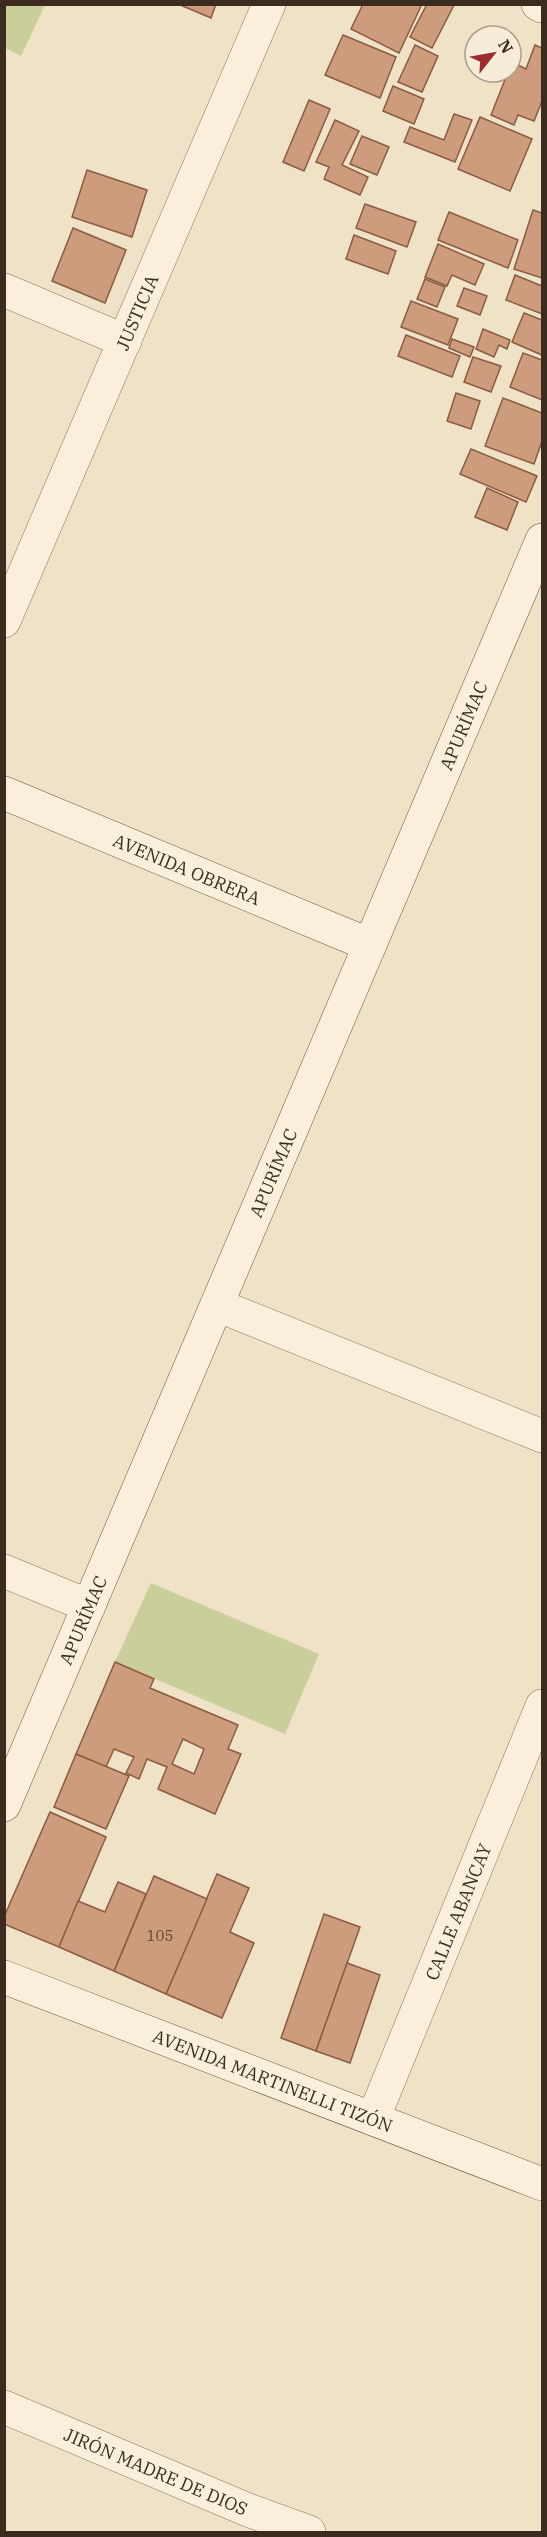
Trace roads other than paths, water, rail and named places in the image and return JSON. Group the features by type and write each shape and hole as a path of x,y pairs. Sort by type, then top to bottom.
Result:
{"street":[{"name":"JUSTICIA","path":"4,621 269,4"},
{"path":"538,4 543,6"},
{"path":"4,290 125,341"},
{"name":"APURÍMAC","path":"4,1805 541,548"},
{"name":"AVENIDA OBRERA","path":"4,793 370,945"},
{"path":"217,1305 543,1436"},
{"path":"4,1570 89,1606"},
{"name":"CALLE ABANCAY","path":"373,2119 542,1707"},
{"name":"AVENIDA MARTINELLI TIZÓN","path":"4,1977 543,2184"},
{"name":"JIRÓN MADRE DE DIOS","path":"4,2407 248,2510 309,2532"}]}
